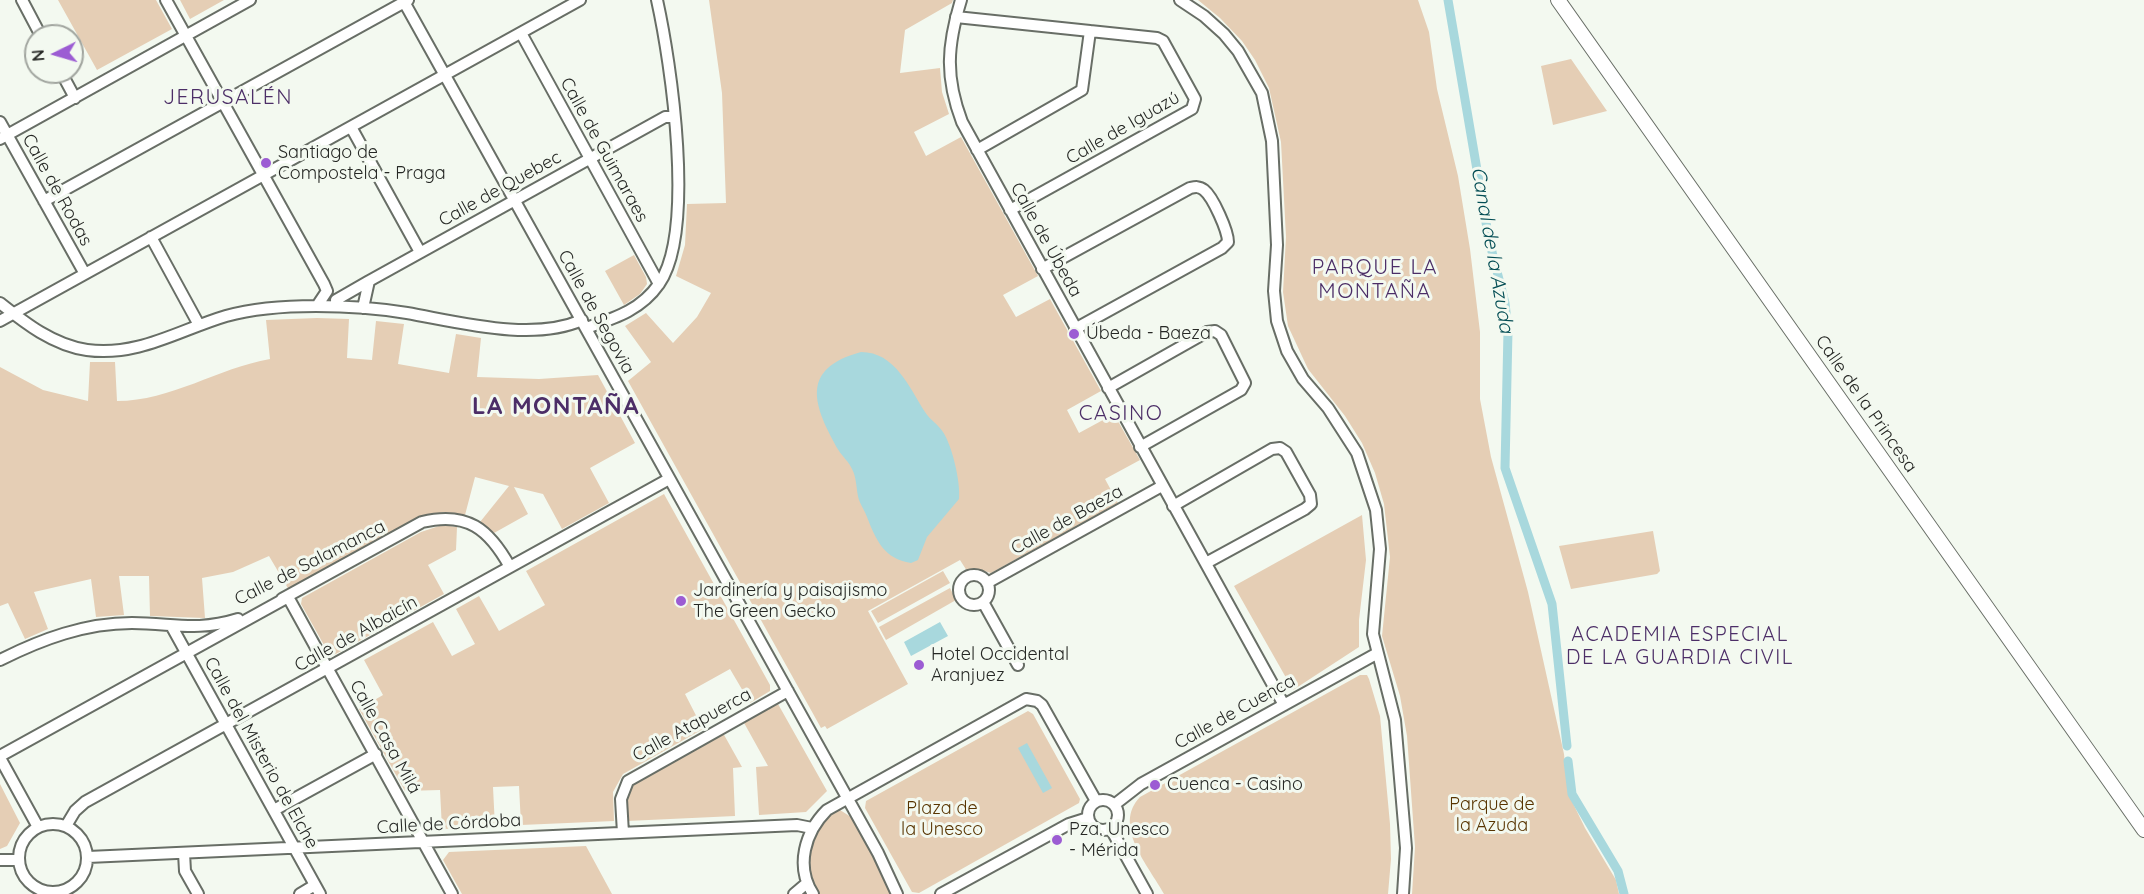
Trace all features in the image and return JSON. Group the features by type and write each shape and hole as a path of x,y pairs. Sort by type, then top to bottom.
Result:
{"street":[{"path":"21,0 34,24"},
{"path":"166,0 327,291 339,303"},
{"path":"3,137 250,0"},
{"path":"0,321 580,0"},
{"path":"0,303 45,335 74,347 93,350 144,347 199,325 245,312 339,303 493,327 562,327 626,314 645,301 659,284 669,266 675,243 677,180 674,117 666,48 657,0"},
{"name":"Calle de Úbeda","path":"962,0 956,17 948,68 952,94 962,122 1284,705"},
{"path":"1180,0 1204,16 1238,51 1254,77 1267,110 1272,141 1276,218 1274,291 1277,321 1287,351 1303,380 1343,429 1357,453 1376,510 1380,549 1373,634 1376,654 1395,720 1407,848 1402,894"},
{"name":"Calle de la Princesa","path":"1558,0 2144,830"},
{"path":"44,201 405,1"},
{"name":"Calle de Segovia","path":"405,1 847,798"},
{"name":"Calle de Iguazú","path":"956,17 1157,38 1163,41 1195,99 1192,109 1010,210"},
{"path":"977,150 1082,90 1090,30"},
{"name":"Calle de Guimaraes","path":"520,33 659,284"},
{"path":"67,84 75,98"},
{"name":"Calle de Quebec","path":"339,303 369,281 420,252 665,117 674,117"},
{"name":"Calle de Rodas","path":"0,122 3,137 44,201 85,274"},
{"path":"351,127 420,252"},
{"path":"1042,268 1190,188 1198,187 1205,191 1228,233 1228,242 1222,248 1076,329"},
{"path":"151,237 199,325"},
{"path":"363,308 369,281"},
{"path":"317,306 327,291"},
{"path":"1108,388 1207,332 1215,331 1221,334 1238,364 1245,383 1240,390 1140,447"},
{"path":"1173,506 1272,449 1280,448 1286,452 1310,495 1311,504 1206,563"},
{"name":"Calle de Albaicín","path":"66,826 75,811 85,802 669,479"},
{"name":"Calle de Baeza","path":"987,583 1162,486"},
{"name":"Calle de Salamanca","path":"0,660 45,639 97,626 130,623 195,628 220,625 247,617 288,597 422,522 437,519 466,521 482,529 494,540 510,567"},
{"path":"972,575 979,576 987,583 989,592 983,602 978,605 965,602 959,591 960,584 972,575"},
{"path":"38,827 0,757 288,597"},
{"name":"Calle Casa Milá","path":"288,597 453,894"},
{"path":"983,602 1018,665"},
{"name":"Calle del Misterio de Elche","path":"172,627 318,890"},
{"name":"Calle de Cuenca","path":"1114,805 1141,784 1376,654"},
{"name":"Calle Atapuerca","path":"623,833 621,799 628,781 788,691"},
{"path":"813,894 807,883 803,857 812,828 818,818 831,807 1018,703 1032,699 1042,705 1096,801"},
{"path":"274,810 376,754"},
{"path":"847,798 896,889 903,894"},
{"path":"1106,800 1114,805 1118,815 1111,829 1097,829 1088,818 1089,808 1096,801 1106,800"},
{"path":"831,807 848,810 864,828"},
{"path":"941,894 1069,824 1088,818"},
{"path":"57,824 66,826 81,837 88,856 85,873 74,891 52,893 34,891 21,871 19,860 23,841 38,827 57,824"},
{"name":"Calle de Córdoba","path":"88,856 797,825 812,828"},
{"path":"1111,829 1147,894"},
{"path":"184,852 185,871 198,894"},
{"path":"0,860 19,860"},
{"path":"794,894 807,883"},
{"path":"300,894 318,890"}],"green space":[{"path":"58,0 156,0 172,29 97,70 84,47 84,24 71,24"},
{"path":"180,0 224,0 190,19"},
{"path":"709,0 953,0 952,3 905,30 900,73 940,68 942,92 949,114 914,132 926,156 961,137 1038,276 1003,295 1016,317 1050,299 1101,391 1067,410 1079,433 1114,414 1140,460 1105,479 1118,503 991,573 977,569 967,571 960,560 868,611 908,684 827,729 825,726 821,728 628,381 651,362 625,326 646,313 673,343 697,317 711,293 676,276 685,245 687,204 726,203 722,93"},
{"name":"Parque de la Azuda","path":"1198,0 1418,0 1429,32 1437,89 1458,176 1470,249 1480,332 1480,399 1491,457 1528,592 1564,754 1568,793 1585,828 1616,880 1619,894 1412,894 1415,847 1407,736 1400,696 1382,636 1390,557 1384,504 1375,473 1362,443 1345,416 1308,369 1288,326 1283,292 1286,237 1281,142 1269,88 1255,60 1242,41 1220,18"},
{"path":"1571,59 1607,111 1553,125 1541,66"},
{"path":"634,255 646,277 647,284 640,294 624,305 605,271"},
{"path":"349,319 347,358 372,360 376,321 404,324 398,364 449,373 456,334 481,338 477,377 539,379 598,375 635,443 590,468 609,503 562,529 543,494 514,487 528,514 494,533 480,522 509,486 475,477 465,515 444,512 422,517 289,590 269,556 233,572 202,578 205,618 150,616 149,576 119,576 124,615 96,617 91,579 34,592 48,629 25,639 8,603 0,606 0,367 43,390 88,401 90,362 115,362 117,401 137,400 270,359 266,320"},
{"path":"664,494 770,685 770,691 750,703 730,669 685,694 703,729 623,774 613,792 614,821 521,825 519,786 493,787 495,827 442,829 440,790 405,791 359,709 383,695 364,660 433,622 452,656 475,644 456,609 479,596 499,631 545,605 526,571"},
{"path":"1362,515 1366,560 1359,620 1359,647 1293,690 1234,586"},
{"path":"442,525 457,527 456,550 428,565 444,594 334,655 329,654 301,604 302,598 421,532"},
{"path":"1653,531 1660,571 1657,574 1571,589 1559,546"},
{"path":"943,571 950,583 878,623 871,611"},
{"path":"950,588 956,600 886,640 879,627"},
{"path":"1360,675 1367,675 1369,679 1380,716 1390,824 1391,859 1388,894 1164,894 1142,859 1131,833 1132,808 1140,797"},
{"path":"778,704 827,791 806,812 759,815 756,767 768,766 743,721"},
{"name":"Plaza de la Unesco","path":"1028,711 1033,714 1080,799 1079,803 919,893 912,892 865,808 866,801"},
{"path":"723,733 742,767 733,768 735,816 627,821 626,796 632,784"},
{"path":"0,784 20,823 7,846 0,849"},
{"path":"840,810 851,817 894,894 819,894 809,867 808,858 812,841 824,821 832,813"},
{"path":"586,846 612,894 462,894 443,860 449,852"}],"water":[{"path":"861,352 883,358 900,373 927,415 943,432 955,464 959,499 927,537 918,560 911,563 888,553 878,541 859,500 854,473 830,435 818,405 817,391 820,379 827,368 841,359"},
{"path":"940,622 948,636 911,656 904,642"},
{"path":"1027,743 1052,788 1043,793 1018,748"}],"waterway":[{"name":"Canal de la Azuda","path":"1448,0 1489,240 1505,303 1508,331 1505,468 1552,604 1567,746"},
{"name":"Canal de la Azuda","path":"1568,761 1572,794 1618,871 1624,894"}],"place":[{"name":"Santiago de Compostela - Praga","path":"266,163"},
{"name":"Úbeda - Baeza","path":"1074,334"},
{"name":"Jardinería y paisajismo The Green Gecko","path":"681,601"},
{"name":"Hotel Occidental Aranjuez","path":"919,665"},
{"name":"Cuenca - Casino","path":"1155,785"},
{"name":"Pza. Unesco - Mérida","path":"1057,840"}],"district":[{"name":"JERUSALÉN","path":"228,98"},
{"name":"PARQUE LA MONTAÑA","path":"1375,280"},
{"name":"LA MONTAÑA","path":"556,407"},
{"name":"CASINO","path":"1121,414"},
{"name":"ACADEMIA ESPECIAL DE LA GUARDIA CIVIL","path":"1680,646"}]}
